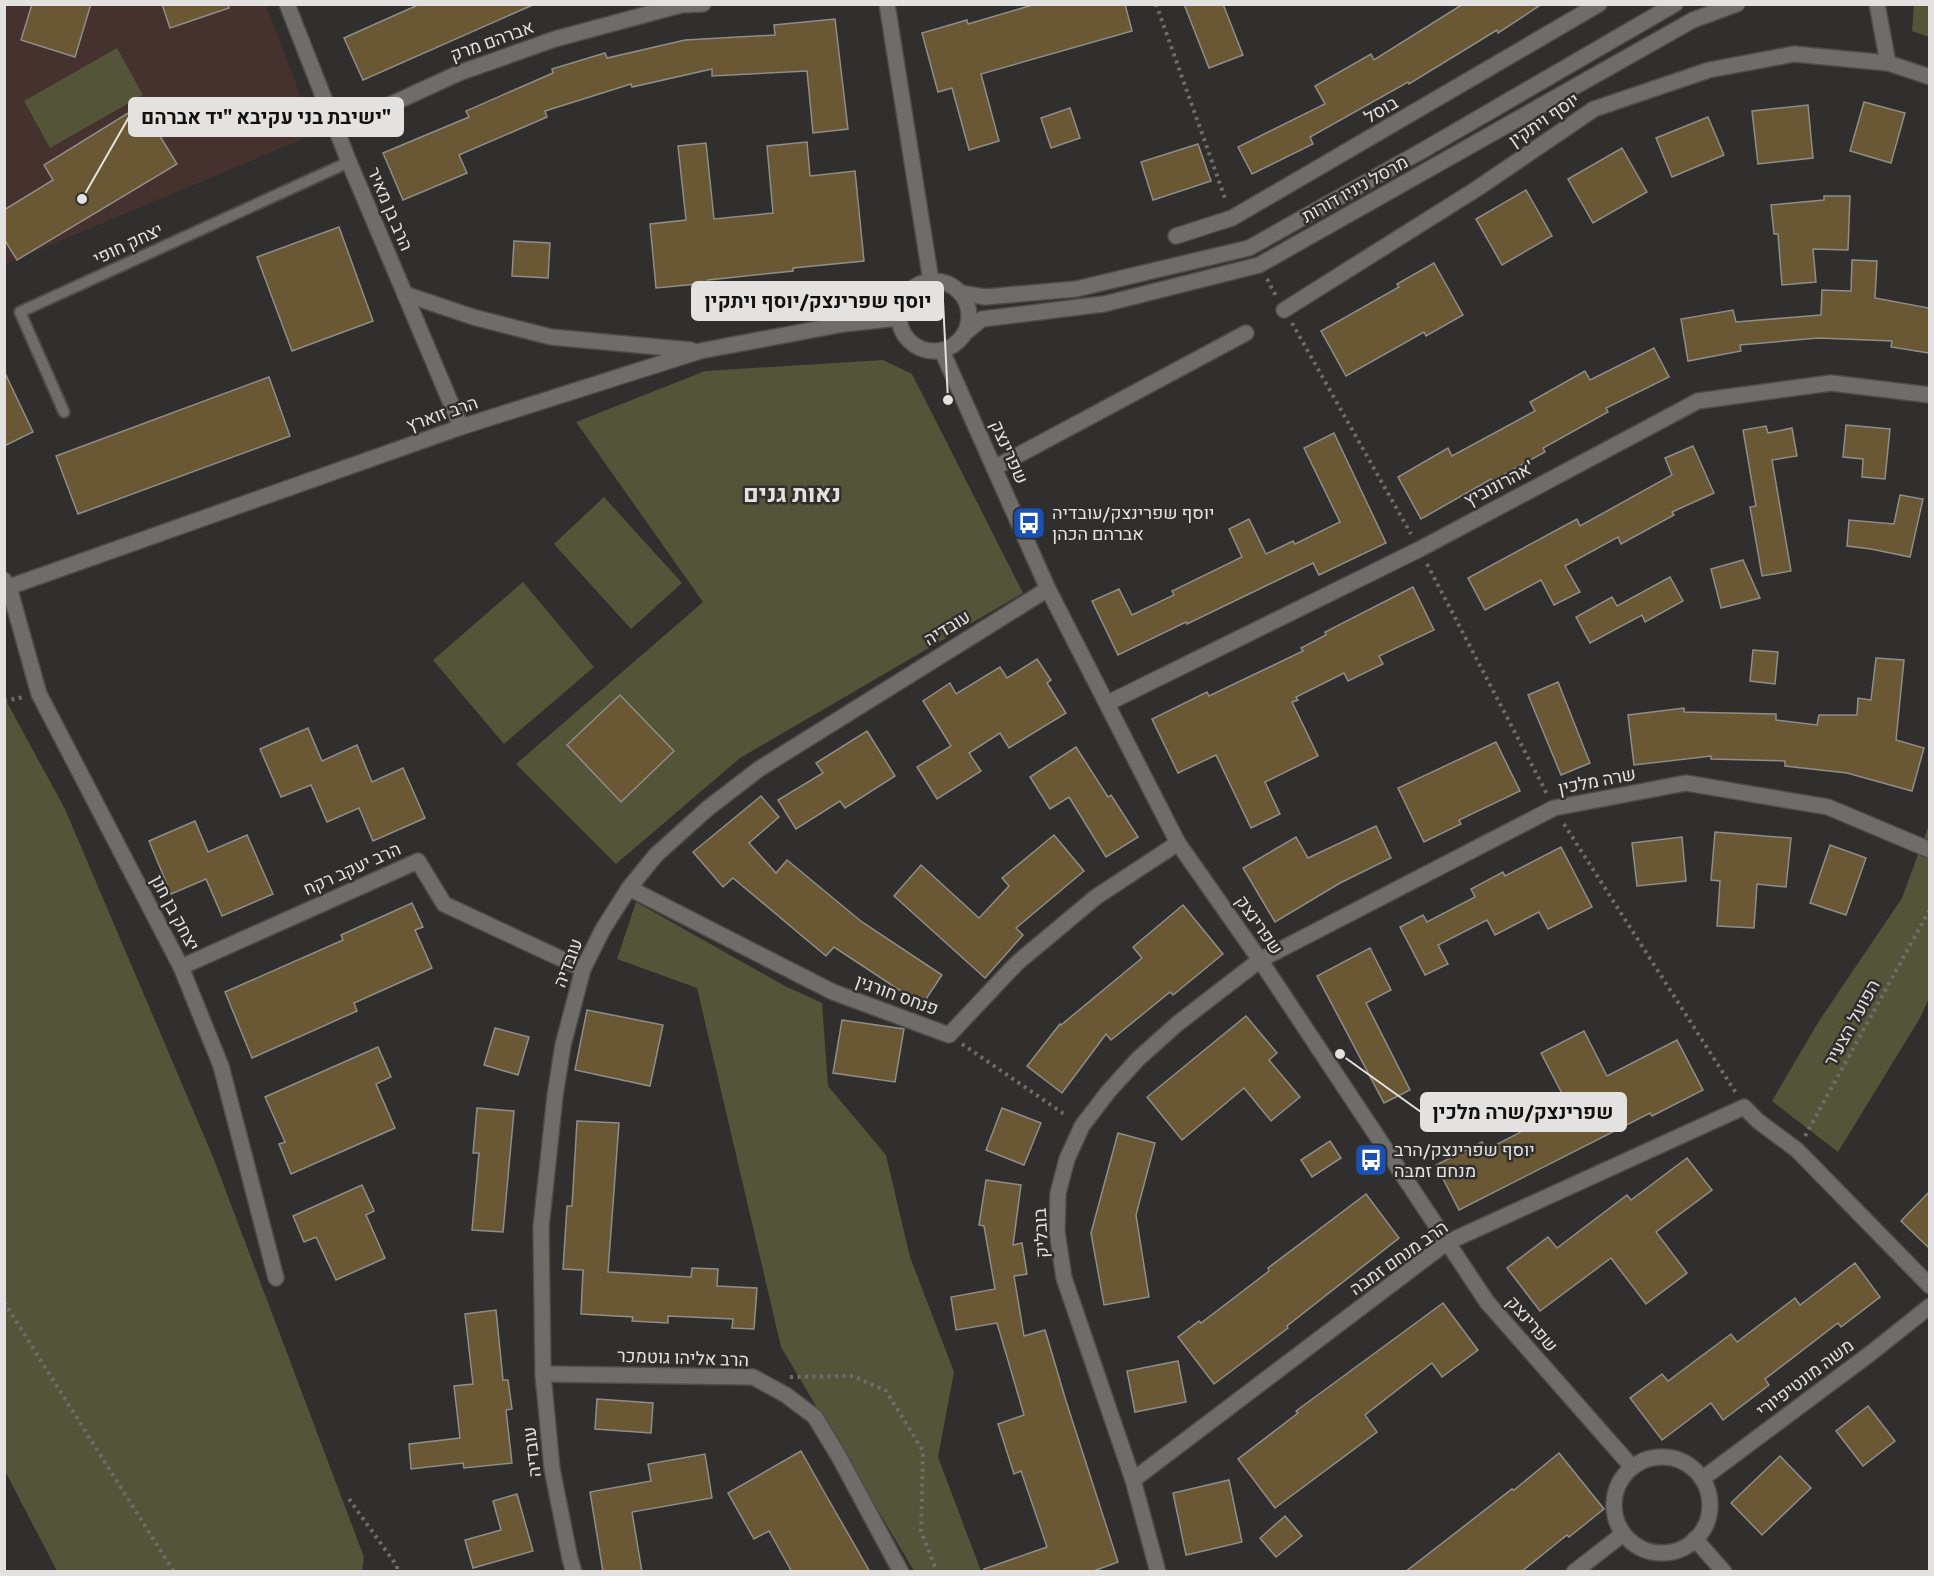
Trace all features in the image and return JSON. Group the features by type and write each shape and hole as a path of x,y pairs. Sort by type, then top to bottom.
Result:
{"street":[{"name":"הרב בן מאיר","path":"287,4 349,162 462,427"},
{"name":"אברהם מרק","path":"337,129 459,73 555,39 681,5 703,4"},
{"path":"887,4 931,281"},
{"name":"בוסל","path":"1176,236 1232,218 1599,4"},
{"name":"מרסל ניניו דורות","path":"960,293 986,297 1076,289 1249,248 1675,4"},
{"name":"מרסל ניניו דורות","path":"966,332 982,319 1104,304 1259,265 1693,20 1737,4"},
{"path":"1877,4 1888,63"},
{"name":"יוסף ויתקין","path":"1284,310 1478,188 1594,109 1709,70 1794,54 1888,63 1929,77"},
{"path":"931,281 952,286 960,293 966,301 969,322 966,332 956,344 942,351 929,351 918,348 908,340 899,318 901,305 907,294 918,285 931,281"},
{"path":"405,294 473,317 551,337 700,351"},
{"name":"הרב זוארץ","path":"7,583 462,427 700,351 844,324 899,318"},
{"path":"994,468 1246,333"},
{"name":"שפרינצק","path":"942,351 1048,589 1178,843 1260,960 1487,1302 1632,1467"},
{"name":"אהרונוביץ'","path":"1108,704 1420,549 1698,401 1831,383 1929,395"},
{"name":"יצחק בן חנן","path":"7,583 39,694 181,967 221,1066 276,1278"},
{"name":"עובדיה","path":"574,1572 552,1469 543,1374 541,1227 562,1045 583,969 603,929 629,888 656,855 707,809 759,769 1048,589"},
{"name":"שרה מלכין","path":"1260,960 1554,808 1686,783 1828,807 1929,850"},
{"name":"פנחס חורגין","path":"629,888 833,992 949,1035 1017,963 1096,897 1178,843"},
{"name":"הרב יעקב רקח","path":"181,967 418,861 444,904 583,969"},
{"name":"בובליק","path":"1158,1572 1133,1480 1064,1278 1057,1232 1058,1193 1067,1159 1082,1126 1108,1092 1138,1059 1178,1024 1260,960"},
{"path":"1744,1107 1758,1121 1797,1150 1929,1286"},
{"name":"הרב מנחם זמבה","path":"1133,1480 1446,1243 1744,1107"},
{"name":"משה מונטיפיורי","path":"1702,1479 1871,1353 1929,1306"},
{"name":"הרב אליהו גוטמכר","path":"543,1374 753,1377 786,1395 814,1417 838,1455 901,1572"},
{"path":"1662,1457 1678,1460 1692,1467 1702,1479 1709,1494 1710,1510 1705,1526 1695,1539 1682,1549 1666,1553 1650,1552 1635,1545 1623,1534 1616,1521 1614,1506 1622,1478 1632,1467 1646,1460 1662,1457"},
{"path":"1574,1572 1623,1534"},
{"path":"1695,1539 1724,1572"}],"lane":[{"name":"יצחק חופי","path":"64,412 20,312 349,162"}],"path":[{"path":"1156,4 1232,218"},
{"path":"1259,265 1420,549 1554,808 1744,1107"},
{"name":"הפועל הצעיר","path":"1797,1150 1929,909"},
{"path":"949,1035 1082,1126"},
{"path":"4,1302 174,1572"},
{"path":"787,1377 853,1376 886,1390 923,1451 921,1531 937,1572"},
{"path":"349,1499 397,1566 397,1572"}],"shaded area":[{"path":"5,5 266,5 315,134 5,264"}],"green space":[{"path":"1914,5 1929,5 1929,37 1912,31"},
{"path":"117,48 143,95 50,148 24,101"},
{"path":"883,360 912,374 1023,593 740,758 616,864 516,764 703,602 576,422 705,371"},
{"path":"604,497 682,583 631,629 554,544"},
{"path":"523,582 594,667 504,744 433,660"},
{"path":"4,697 65,809 213,1157 364,1557 362,1571 57,1571 5,1471"},
{"path":"1929,825 1930,996 1920,1018 1838,1152 1772,1101 1819,1021 1902,898"},
{"path":"636,902 785,986 822,1003 828,1086 886,1155 910,1257 954,1372 938,1457 981,1571 914,1571 781,1347 697,988 617,959"}],"building":[{"path":"32,4 91,4 75,57 21,40"},
{"path":"162,4 228,4 229,8 170,28"},
{"path":"420,4 535,4 363,80 344,38"},
{"path":"1036,4 1125,4 1132,31 981,74 999,141 969,150 952,88 938,92 922,33 967,20 968,24"},
{"path":"1184,4 1223,4 1243,55 1209,68"},
{"path":"1463,4 1542,4 1498,33 1497,30 1409,84 1408,82 1310,137 1313,144 1252,174 1238,147 1325,104 1315,86 1371,54 1374,60"},
{"path":"835,19 848,129 813,133 807,71 712,76 712,69 632,87 631,84 545,111 547,117 459,155 467,173 403,200 383,153 469,117 466,111 553,73 552,69 605,53 607,58 685,40 775,35 774,25"},
{"path":"1864,102 1905,113 1891,163 1850,151"},
{"path":"141,105 177,164 17,260 4,239 4,210 53,180 44,165"},
{"path":"1808,105 1813,158 1758,164 1752,111"},
{"path":"1070,108 1080,138 1051,148 1041,118"},
{"path":"1708,117 1724,155 1672,177 1656,138"},
{"path":"807,142 810,176 855,171 864,261 793,268 793,271 656,288 650,224 686,220 678,146 706,143 714,219 773,213 767,146"},
{"path":"1198,144 1211,181 1153,200 1141,162"},
{"path":"1622,148 1647,192 1593,223 1568,179"},
{"path":"1526,190 1552,236 1502,265 1476,219"},
{"path":"1824,196 1850,196 1848,250 1813,249 1816,282 1782,285 1778,234 1774,234 1771,205 1824,200"},
{"path":"339,227 373,321 292,351 257,257"},
{"path":"514,241 550,243 548,278 512,276"},
{"path":"1852,260 1877,261 1875,298 1929,308 1929,353 1891,347 1892,341 1818,338 1740,345 1741,351 1688,361 1681,319 1733,310 1736,322 1821,315 1822,290 1851,291"},
{"path":"1434,263 1463,315 1426,336 1424,332 1346,376 1321,331 1399,287 1397,284"},
{"path":"1654,348 1669,377 1606,408 1608,412 1543,448 1545,452 1492,481 1491,479 1421,519 1398,477 1448,448 1452,456 1535,411 1530,402 1585,371 1590,380"},
{"path":"4,371 33,432 4,446"},
{"path":"269,377 290,436 78,514 56,456"},
{"path":"1846,425 1890,429 1885,479 1862,477 1863,459 1843,457"},
{"path":"1766,426 1768,433 1792,428 1797,456 1772,460 1791,571 1762,576 1750,507 1756,506 1743,430"},
{"path":"1334,433 1386,543 1319,575 1313,563 1118,655 1092,601 1119,589 1132,615 1174,595 1172,591 1242,557 1229,529 1249,519 1266,554 1293,541 1295,544 1340,522 1304,448"},
{"path":"1693,446 1714,493 1672,512 1674,515 1621,544 1618,537 1565,566 1580,592 1554,605 1541,580 1485,610 1468,578 1577,519 1580,526 1672,475 1665,458"},
{"path":"1900,495 1923,499 1910,557 1847,546 1849,520 1894,524"},
{"path":"1743,560 1760,598 1721,608 1711,569"},
{"path":"1670,577 1683,601 1645,622 1642,615 1590,643 1576,617 1612,597 1617,606"},
{"path":"1413,587 1434,630 1379,656 1383,664 1348,681 1344,673 1296,697 1298,700 1292,702 1318,756 1265,782 1280,814 1251,828 1216,755 1178,773 1152,719 1207,692 1209,696 1303,651 1301,648 1326,635 1325,632"},
{"path":"1753,650 1778,652 1775,684 1750,681"},
{"path":"1876,658 1904,660 1896,740 1924,748 1912,791 1847,773 1785,766 1785,761 1711,759 1711,756 1634,765 1628,715 1684,708 1684,712 1776,714 1776,720 1817,725 1819,715 1857,715 1858,698 1871,700"},
{"path":"1037,659 1051,680 1047,683 1066,713 1009,748 1000,733 969,753 981,771 937,799 917,767 951,746 923,701 950,683 956,694 1000,667 1007,678"},
{"path":"1558,682 1590,763 1561,775 1528,695"},
{"path":"620,695 674,751 621,802 567,745"},
{"path":"308,728 322,761 357,745 372,782 403,768 425,818 373,841 359,808 327,822 311,785 281,797 260,749"},
{"path":"867,731 895,776 845,808 840,801 796,829 778,800 823,773 816,763"},
{"path":"1496,742 1520,791 1459,820 1461,824 1424,842 1398,788"},
{"path":"1076,747 1108,797 1111,795 1138,837 1106,857 1069,797 1050,809 1030,777"},
{"path":"761,796 779,817 749,843 776,873 787,860 862,922 942,975 922,1005 834,947 826,956 733,878 723,887 693,852"},
{"path":"195,821 208,852 247,835 273,894 222,916 206,879 171,894 149,841"},
{"path":"1376,826 1391,858 1340,883 1275,922 1243,868 1296,837 1308,858"},
{"path":"1715,832 1791,838 1786,887 1757,884 1754,928 1717,926 1720,881 1711,880"},
{"path":"1054,835 1084,871 1016,928 1023,935 985,978 894,896 921,865 979,918 1009,886 1002,878"},
{"path":"1682,837 1686,881 1637,886 1632,843"},
{"path":"1830,845 1866,858 1846,915 1810,903"},
{"path":"1561,847 1592,907 1548,929 1539,912 1495,935 1487,920 1438,945 1448,964 1425,975 1400,927 1423,915 1427,922 1475,897 1471,889 1503,872 1505,876"},
{"path":"412,903 423,927 415,930 432,968 354,1003 357,1011 252,1058 225,992 343,940 341,935"},
{"path":"1183,905 1223,954 1173,995 1170,992 1111,1040 1106,1034 1062,1093 1027,1066 1060,1024 1142,958 1133,947"},
{"path":"1370,948 1391,990 1366,1003 1410,1090 1384,1103 1317,976"},
{"path":"587,1010 663,1025 650,1086 575,1070"},
{"path":"1246,1016 1277,1053 1269,1060 1300,1097 1271,1121 1244,1088 1182,1140 1147,1097"},
{"path":"842,1020 904,1029 895,1082 833,1073"},
{"path":"495,1028 529,1037 518,1075 484,1065"},
{"path":"1584,1031 1607,1076 1677,1040 1703,1090 1652,1116 1650,1113 1459,1210 1436,1165 1482,1142 1486,1150 1569,1107 1541,1053"},
{"path":"378,1047 391,1077 376,1084 395,1128 291,1174 279,1144 285,1142 265,1097"},
{"path":"477,1108 514,1111 503,1232 472,1230 479,1153 473,1153"},
{"path":"1002,1108 1041,1123 1024,1165 986,1150"},
{"path":"577,1121 619,1123 608,1272 691,1277 692,1268 718,1269 717,1286 757,1288 754,1329 732,1328 733,1319 668,1316 668,1323 632,1321 633,1317 581,1314 583,1270 563,1269 567,1206 572,1206"},
{"path":"1118,1133 1155,1143 1136,1215 1149,1297 1104,1305 1091,1233"},
{"path":"1330,1141 1341,1158 1312,1177 1301,1160"},
{"path":"1687,1158 1712,1190 1656,1232 1687,1273 1646,1304 1611,1258 1540,1311 1507,1268 1548,1237 1557,1248 1627,1195 1631,1200"},
{"path":"986,1180 1021,1185 1013,1245 1022,1243 1027,1274 1014,1276 1024,1336 1045,1330 1118,1562 1091,1572 984,1572 984,1569 1047,1547 1021,1471 1014,1474 998,1424 1024,1415 997,1323 956,1330 951,1297 995,1289 984,1226 979,1225"},
{"path":"362,1185 374,1211 366,1215 385,1258 336,1280 316,1237 304,1242 293,1216"},
{"path":"1929,1192 1929,1248 1901,1221"},
{"path":"1366,1194 1399,1238 1287,1326 1288,1328 1214,1384 1178,1337 1199,1321 1201,1323 1269,1271 1268,1268"},
{"path":"1855,1263 1880,1297 1841,1327 1838,1323 1765,1379 1769,1385 1723,1420 1711,1403 1662,1440 1630,1398 1662,1374 1668,1381 1731,1334 1737,1342 1795,1298 1800,1305"},
{"path":"1443,1303 1478,1350 1442,1377 1432,1363 1365,1415 1377,1432 1275,1508 1238,1459 1298,1413 1296,1411"},
{"path":"496,1310 503,1380 508,1380 512,1409 506,1410 512,1463 464,1468 463,1463 411,1469 409,1444 460,1438 454,1386 473,1384 465,1314"},
{"path":"1178,1361 1186,1402 1135,1412 1127,1371"},
{"path":"597,1399 653,1403 651,1433 595,1429"},
{"path":"1868,1406 1895,1441 1863,1466 1836,1431"},
{"path":"801,1451 870,1572 792,1572 769,1531 754,1539 728,1493"},
{"path":"1559,1453 1604,1509 1569,1537 1567,1535 1521,1572 1405,1572 1512,1489 1514,1490"},
{"path":"705,1454 712,1498 632,1512 642,1572 603,1572 590,1492 651,1481 648,1464"},
{"path":"1780,1456 1811,1488 1762,1535 1731,1503"},
{"path":"1229,1480 1242,1542 1186,1555 1173,1493"},
{"path":"517,1494 533,1551 473,1568 465,1540 501,1530 493,1501"},
{"path":"1285,1516 1302,1536 1276,1557 1260,1538"}],"place":[{"name":"ישיבת בני עקיבא \"יד אברהם\"","path":"82,199"},
{"name":"יוסף שפרינצק/יוסף ויתקין","path":"948,400"},
{"name":"יוסף שפרינצק/עובדיה אברהם הכהן","path":"1029,523"},
{"name":"שפרינצק/שרה מלכין","path":"1340,1054"},
{"name":"יוסף שפרינצק/הרב מנחם זמבה","path":"1371,1160"}],"district":[{"name":"נאות גנים","path":"792,494"}]}
